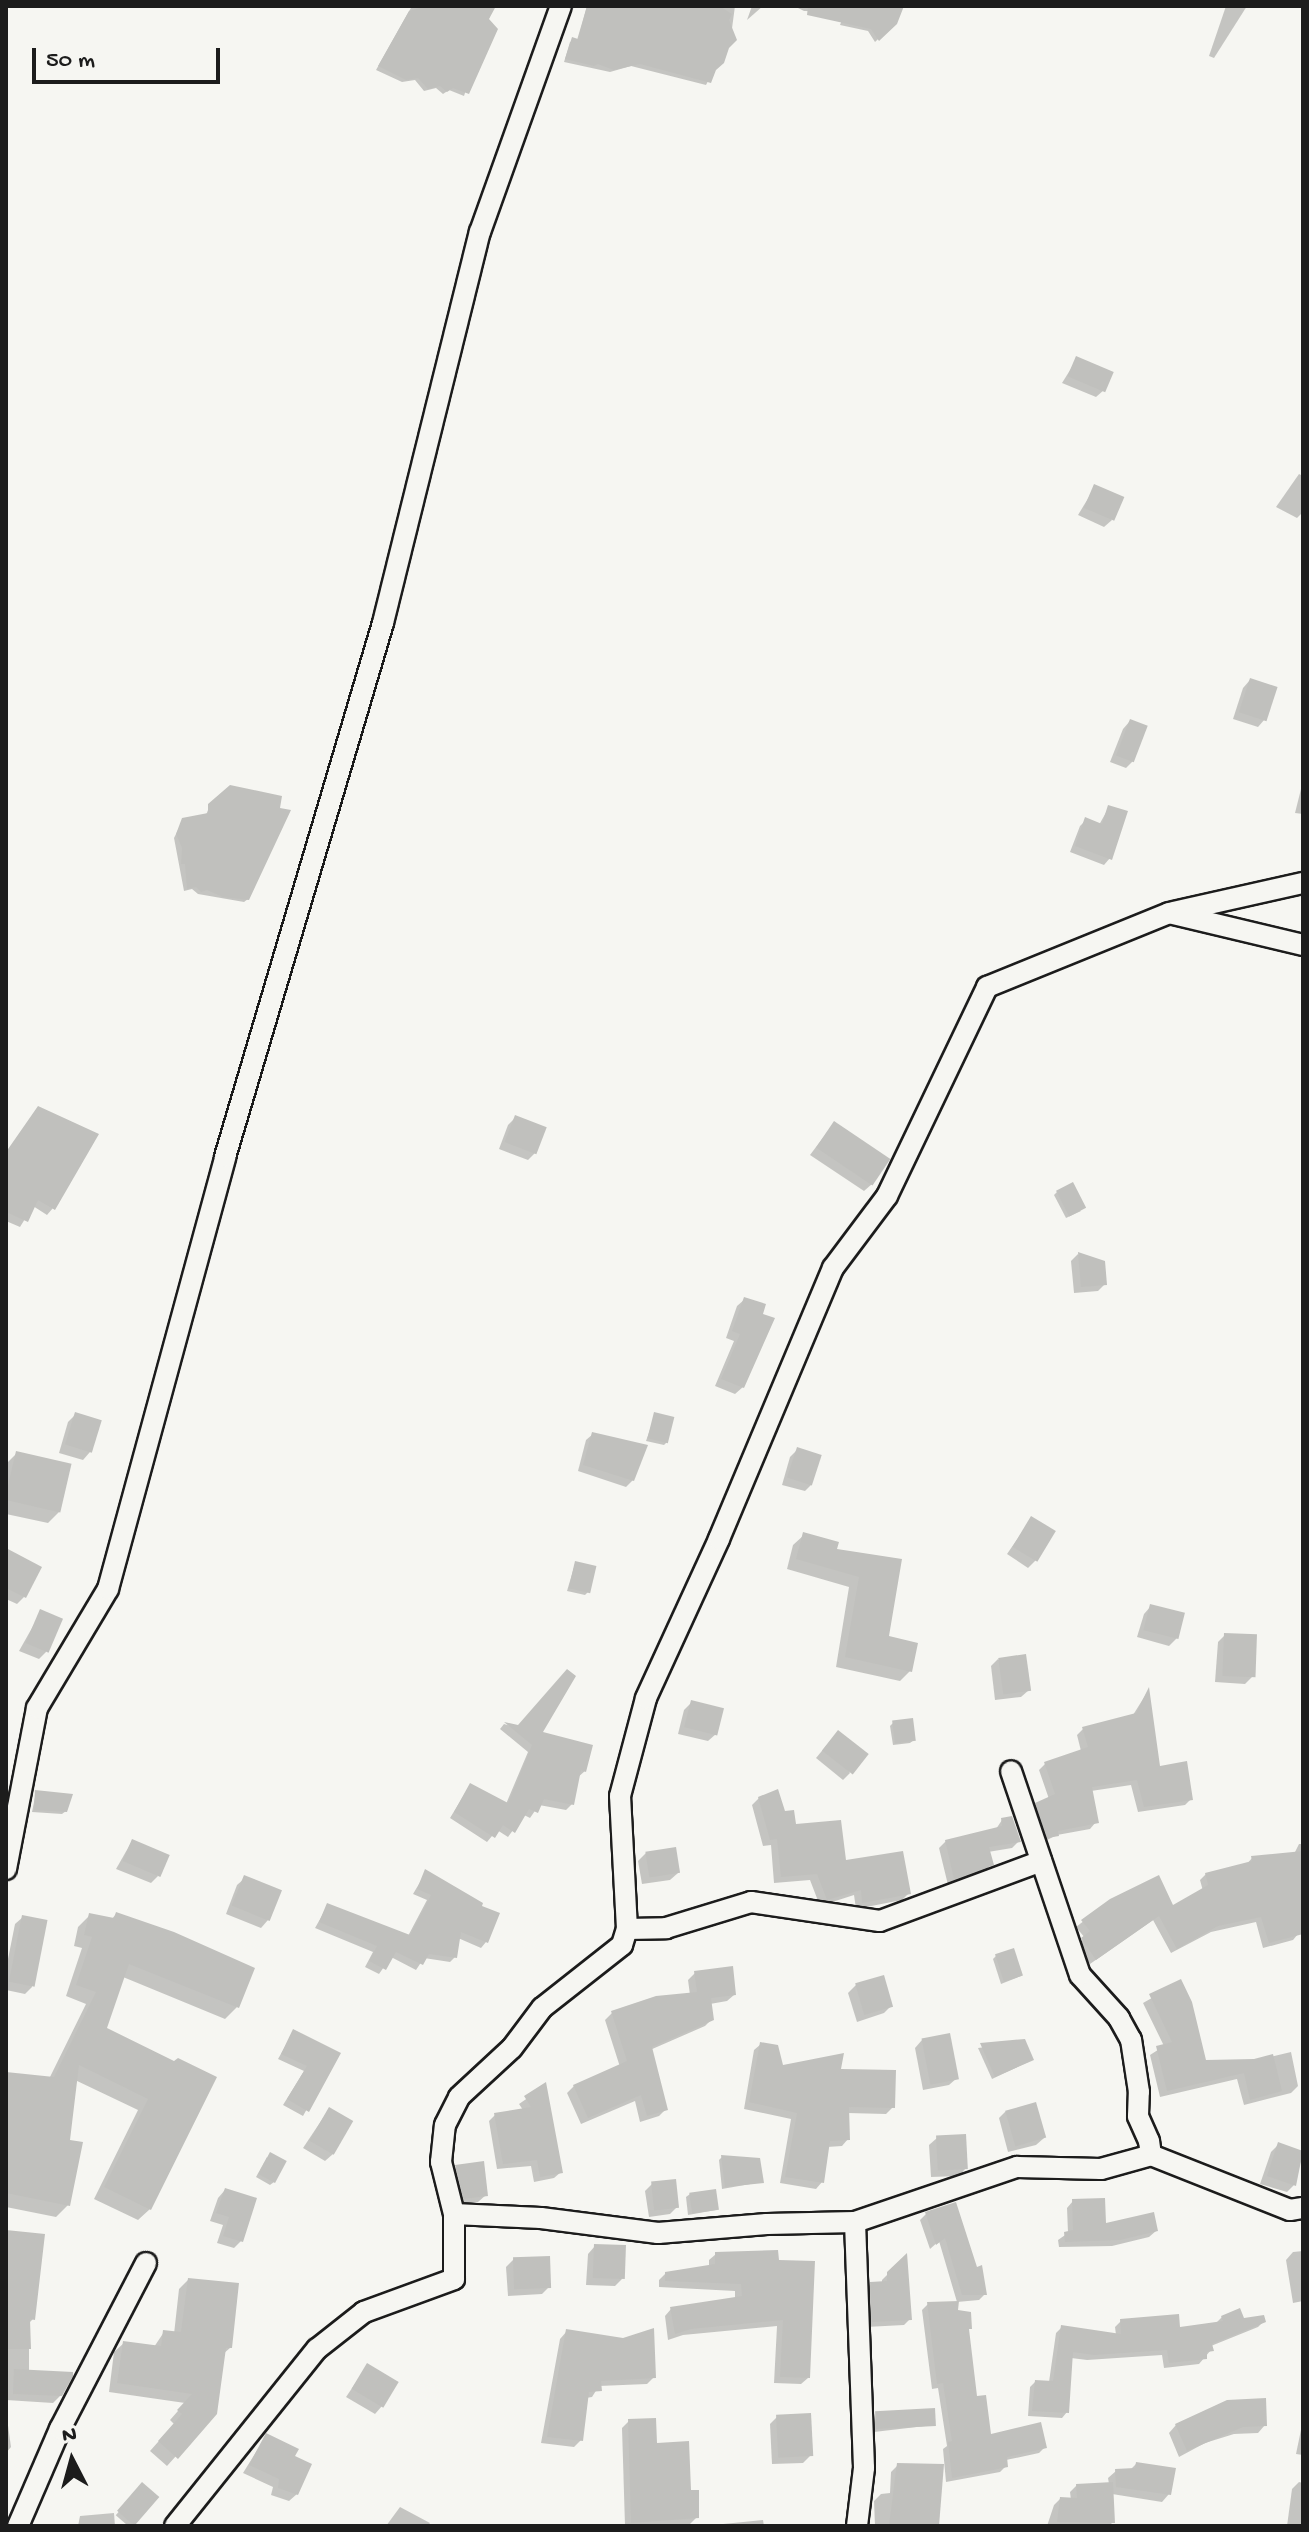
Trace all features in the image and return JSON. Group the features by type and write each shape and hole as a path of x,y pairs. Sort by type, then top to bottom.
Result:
{"street":[{"path":"6,1869 37,1708 108,1589 225,1157 383,623 480,232 561,6"},
{"path":"175,2526 317,2349 364,2312 454,2279 454,2214 441,2162 445,2125 459,2097 512,2048 542,2008 622,1945 627,1929 620,1796 646,1698 719,1539 833,1268 887,1196 987,987 1169,913 1303,883"},
{"path":"1169,913 1303,945"},
{"path":"1011,1771 1080,1975 1119,2018 1131,2040 1139,2092 1138,2116 1149,2141 1151,2155"},
{"path":"627,1929 666,1928 751,1902 880,1921 1041,1861"},
{"path":"454,2214 541,2218 658,2233 767,2224 855,2222 1017,2167 1101,2169 1151,2155 1290,2210 1303,2208"},
{"path":"855,2222 864,2468 857,2526"},
{"path":"18,2526 60,2429 146,2263"}],"building":[{"path":"426,6 496,6 489,19 498,29 469,94 453,88 447,92 440,86 428,89 418,78 406,80 378,66 409,11"},
{"path":"587,6 721,7 732,14 729,20 737,40 729,48 724,63 716,70 711,83 640,64 614,70 565,59 572,37 578,39"},
{"path":"808,6 904,6 897,24 879,41 871,29 807,15"},
{"path":"1076,356 1114,372 1105,392 1067,376"},
{"path":"1094,484 1124,497 1114,521 1084,508"},
{"path":"1250,678 1278,687 1266,721 1239,712"},
{"path":"1130,719 1148,726 1134,762 1116,755"},
{"path":"230,785 282,796 280,808 291,810 249,900 223,897 207,890 201,892 196,887 187,889 185,864 181,864 182,848 176,834 182,818 208,813 208,804"},
{"path":"1108,805 1128,811 1112,860 1075,846 1085,817 1102,824"},
{"path":"38,1106 99,1134 55,1210 38,1200 28,1222 6,1212 6,1152"},
{"path":"515,1115 547,1127 536,1154 505,1142"},
{"path":"834,1121 890,1159 872,1186 816,1148"},
{"path":"1073,1182 1086,1208 1069,1216 1056,1191"},
{"path":"1078,1252 1105,1261 1107,1285 1081,1287"},
{"path":"744,1297 766,1304 763,1314 775,1318 744,1388 721,1379 740,1334 732,1331"},
{"path":"75,1412 102,1420 92,1453 65,1445"},
{"path":"654,1412 674,1417 668,1443 647,1438"},
{"path":"592,1432 648,1445 634,1481 583,1465"},
{"path":"797,1447 822,1455 812,1485 787,1477"},
{"path":"16,1451 72,1464 60,1513 6,1500"},
{"path":"1031,1516 1056,1531 1037,1562 1012,1547"},
{"path":"803,1532 839,1542 837,1549 902,1559 889,1636 918,1643 912,1672 845,1657 859,1577 796,1559"},
{"path":"6,1548 42,1567 26,1598 6,1588"},
{"path":"575,1561 596,1566 590,1593 569,1588"},
{"path":"1150,1604 1185,1613 1178,1639 1143,1630"},
{"path":"40,1609 63,1619 49,1653 26,1643"},
{"path":"1224,1633 1257,1634 1255,1677 1222,1676"},
{"path":"1026,1654 1031,1691 1003,1695 998,1658"},
{"path":"567,1669 576,1676 543,1732 593,1745 586,1772 581,1770 574,1805 544,1799 538,1813 529,1809 515,1833 503,1825 495,1838 454,1812 470,1783 508,1803 532,1745 504,1722 518,1725"},
{"path":"1149,1687 1160,1766 1187,1761 1193,1800 1144,1807 1137,1780 1092,1787 1099,1823 1058,1831 1059,1836 1047,1838 1035,1803 1055,1794 1044,1762 1088,1747 1082,1727 1136,1713"},
{"path":"691,1700 724,1708 717,1735 684,1727"},
{"path":"913,1718 916,1741 895,1743 892,1721"},
{"path":"838,1730 869,1754 853,1774 822,1750"},
{"path":"778,1789 785,1811 794,1810 796,1824 841,1820 846,1860 903,1851 911,1894 862,1903 861,1890 827,1900 817,1874 781,1877 777,1839 770,1840 758,1797"},
{"path":"35,1790 73,1794 67,1812 34,1810"},
{"path":"1012,1816 1021,1842 989,1847 994,1865 954,1879 945,1840 1002,1826 1001,1818"},
{"path":"132,1839 170,1855 160,1877 123,1861"},
{"path":"676,1847 680,1873 649,1878 645,1852"},
{"path":"1303,1851 1303,1934 1269,1943 1261,1917 1218,1926 1177,1949 1159,1916 1096,1960 1081,1938 1090,1931 1081,1920 1110,1899 1159,1875 1173,1905 1208,1885 1205,1873 1252,1861 1251,1856"},
{"path":"425,1869 483,1903 482,1906 500,1913 488,1943 461,1932 457,1958 429,1954 423,1965 396,1952 386,1970 369,1961 377,1946 319,1922 327,1903 410,1935 431,1895 417,1889"},
{"path":"244,1875 282,1890 270,1921 232,1906"},
{"path":"116,1912 174,1932 255,1968 239,2008 129,1964 107,2028 174,2061 178,2058 217,2077 151,2210 104,2187 148,2099 79,2065 70,2140 83,2142 70,2206 6,2193 6,2072 54,2077 96,1992 76,1985 92,1937 84,1935 89,1913 114,1918"},
{"path":"22,1915 48,1920 35,1987 9,1982"},
{"path":"1014,1948 1023,1976 1004,1982 995,1954"},
{"path":"733,1966 736,1995 711,1998 714,2020 652,2047 668,2110 647,2116 641,2095 588,2118 573,2085 627,2061 611,2011 656,1996 697,1992 694,1971"},
{"path":"884,1975 893,2007 864,2015 855,1983"},
{"path":"1181,1979 1192,2002 1206,2060 1254,2059 1273,2054 1282,2091 1250,2100 1244,2073 1167,2091 1156,2046 1172,2042 1149,1994"},
{"path":"293,2029 341,2053 309,2112 287,2099 307,2066 281,2054"},
{"path":"950,2033 959,2079 931,2085 922,2039"},
{"path":"1025,2039 1034,2060 995,2077 980,2043"},
{"path":"760,2042 778,2045 783,2065 844,2053 841,2069 896,2070 895,2108 849,2107 850,2140 830,2141 824,2183 785,2177 797,2113 749,2102"},
{"path":"546,2082 563,2173 540,2177 537,2160 503,2164 494,2113 531,2107 524,2096"},
{"path":"1036,2102 1046,2138 1015,2146 1005,2111"},
{"path":"329,2107 353,2121 334,2155 310,2141"},
{"path":"966,2134 968,2169 938,2171 936,2136"},
{"path":"1278,2142 1303,2151 1296,2186 1267,2176"},
{"path":"270,2152 287,2161 275,2183 258,2174"},
{"path":"721,2155 760,2158 764,2183 725,2187"},
{"path":"484,2161 488,2196 464,2199 455,2165"},
{"path":"676,2179 679,2208 654,2210 651,2182"},
{"path":"225,2188 257,2198 243,2242 223,2236 229,2217 216,2213"},
{"path":"716,2189 719,2210 692,2214 689,2193"},
{"path":"1105,2198 1106,2223 1154,2212 1158,2231 1120,2240 1065,2242 1064,2232 1073,2230 1072,2199"},
{"path":"956,2202 977,2267 982,2265 987,2295 962,2295 945,2238 936,2245 925,2212"},
{"path":"6,2230 45,2234 35,2320 30,2319 31,2349 6,2349"},
{"path":"594,2244 626,2245 625,2279 593,2278"},
{"path":"778,2250 779,2260 815,2261 810,2378 780,2377 783,2320 691,2329 675,2334 670,2307 742,2296 741,2284 665,2281 665,2272 715,2264 715,2252"},
{"path":"907,2253 912,2320 872,2322 870,2282 887,2281 887,2272"},
{"path":"550,2256 551,2288 514,2289 513,2257"},
{"path":"188,2278 239,2283 232,2348 226,2348 217,2414 178,2459 158,2441 182,2414 177,2410 192,2394 117,2383 123,2341 161,2346 163,2330 181,2332"},
{"path":"959,2301 958,2310 971,2312 972,2329 969,2329 977,2396 986,2395 991,2434 1041,2422 1047,2448 1007,2457 1008,2467 952,2478 948,2442 952,2441 943,2383 937,2384 927,2302"},
{"path":"1240,2308 1244,2318 1264,2315 1266,2322 1212,2344 1214,2351 1207,2352 1207,2359 1169,2363 1167,2350 1094,2355 1073,2352 1069,2413 1032,2411 1035,2380 1053,2381 1061,2325 1121,2334 1120,2319 1179,2314 1180,2327 1223,2321 1221,2316"},
{"path":"654,2328 656,2378 601,2381 602,2391 589,2392 583,2441 547,2437 566,2329 623,2338"},
{"path":"367,2363 399,2382 383,2408 352,2389"},
{"path":"14,2369 73,2372 73,2376 62,2396 13,2394"},
{"path":"1266,2398 1267,2426 1243,2427 1187,2451 1175,2424 1227,2400"},
{"path":"935,2408 936,2426 876,2429 875,2411"},
{"path":"811,2413 813,2456 778,2458 776,2415"},
{"path":"656,2418 657,2443 689,2441 691,2490 699,2490 699,2518 631,2523 628,2419"},
{"path":"266,2433 299,2449 295,2456 312,2464 298,2495 278,2488 279,2479 249,2465"},
{"path":"1136,2462 1176,2468 1171,2495 1116,2487 1115,2469 1135,2468"},
{"path":"897,2463 944,2464 939,2526 889,2526"},
{"path":"142,2482 159,2497 134,2526 117,2511"},
{"path":"1113,2482 1115,2523 1057,2522 1060,2497 1077,2498 1076,2484"}]}
